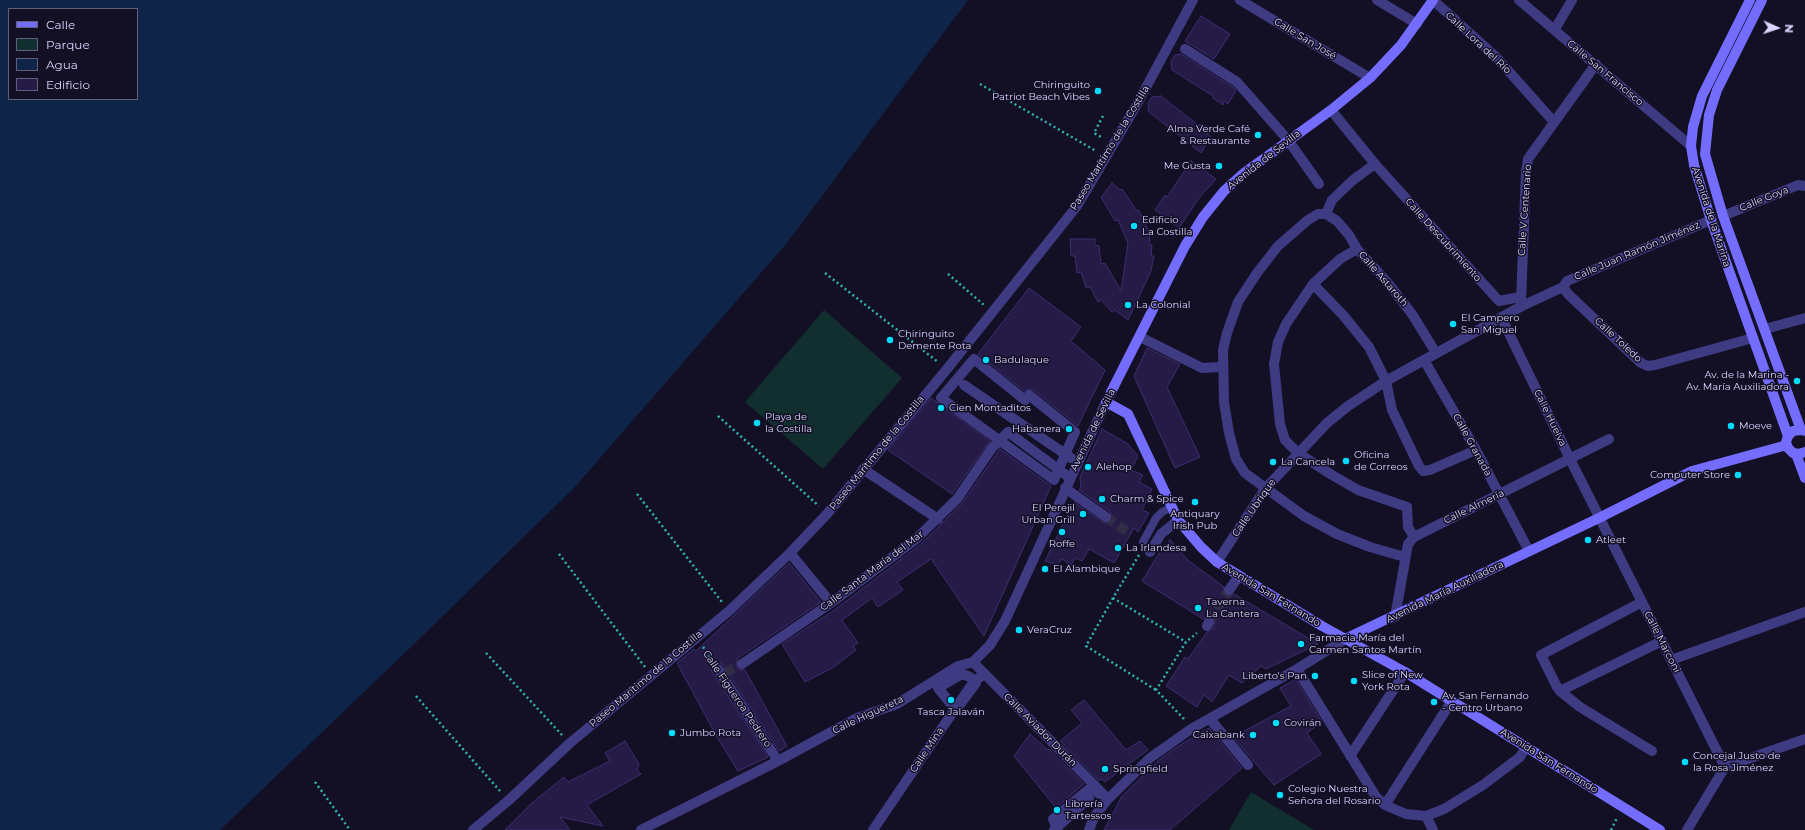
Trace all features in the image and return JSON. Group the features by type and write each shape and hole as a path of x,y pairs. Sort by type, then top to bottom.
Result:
{"street":[{"name":"Paseo Marítimo de la Costilla","path":"473,830 570,743 728,611 790,553 827,514 993,312 1077,206 1106,157 1193,0"},
{"name":"Calle San José","path":"1240,0 1370,78"},
{"path":"1376,0 1417,24"},
{"name":"Avenida de Sevilla","path":"1070,478 1106,402 1140,338 1185,246 1203,217 1224,191 1244,173 1331,110 1370,78 1390,58 1417,24 1433,0"},
{"name":"Calle Lora del Río","path":"1433,0 1496,57 1554,122"},
{"name":"Calle San Francisco","path":"1519,0 1691,146"},
{"path":"1554,29 1572,0"},
{"name":"Avenida de la Marina","path":"1750,0 1702,96 1694,120 1691,146 1694,165 1711,220 1753,338 1787,441"},
{"name":"Avenida de la Marina","path":"1762,0 1717,90 1709,115 1705,154 1708,171 1723,216 1803,431"},
{"path":"1185,49 1237,82 1288,140 1319,184"},
{"name":"Calle V Centenario","path":"1521,301 1528,158 1596,64"},
{"path":"1331,110 1375,163 1353,180 1332,200 1326,214 1318,214 1308,220 1278,246 1257,272 1238,302 1227,333 1223,350 1222,367 1225,410 1236,459 1245,474 1304,516 1337,534 1370,547 1405,557"},
{"name":"Calle Descubrimiento","path":"1375,163 1499,301 1521,301"},
{"name":"Calle Goya","path":"1723,216 1798,186 1805,186"},
{"name":"Calle Astaroth","path":"1326,214 1337,221 1349,235 1357,249 1388,283 1412,314 1436,353"},
{"name":"Calle Juan Ramón Jiménez","path":"1501,317 1521,301 1563,287 1567,281 1711,220"},
{"path":"1357,249 1335,264 1313,284 1286,324 1278,342 1274,364 1280,424 1285,440 1298,453 1358,490 1407,507 1408,527 1414,537 1408,544 1395,617"},
{"path":"1313,284 1343,315 1369,347 1386,381 1392,410 1419,466 1423,471 1430,470 1476,450"},
{"name":"Calle Toledo","path":"1563,287 1568,294 1641,363 1648,366 1655,366 1753,338"},
{"name":"Calle Ubrique","path":"1217,562 1265,489 1327,423 1348,406 1386,381 1501,317"},
{"name":"Calle Huelva","path":"1501,317 1599,518"},
{"path":"1765,329 1805,318"},
{"path":"1140,338 1202,368 1222,367"},
{"path":"974,359 1025,400 1029,395 1075,432 1066,454 1054,480 942,398 974,359"},
{"name":"Calle Granada","path":"1424,360 1476,450 1529,552"},
{"path":"964,386 1077,462"},
{"name":"Avenida San Fernando","path":"1106,402 1128,414 1178,520 1201,548 1217,562 1322,626 1347,638 1405,672 1451,702 1660,830"},
{"name":"Avenida María Auxiliadora","path":"1088,830 1094,817 1108,798 1150,758 1191,729 1298,669 1347,638 1395,617 1692,471 1787,441 1793,431 1803,431"},
{"name":"Calle Almería","path":"1414,537 1608,439"},
{"name":"Calle Santa María del Mar","path":"742,664 832,603 915,540 957,499 992,448 999,441"},
{"path":"1787,441 1790,451 1800,453 1805,478"},
{"path":"863,469 938,519"},
{"path":"1059,470 1070,478"},
{"name":"Calle Higuereta","path":"641,830 778,761 857,718 897,704 958,666 973,662 990,644 1005,621 1070,478"},
{"path":"1065,488 1106,517"},
{"name":"Calle Marconi","path":"1599,518 1725,766"},
{"path":"1150,552 1161,534 1178,520"},
{"path":"790,553 832,603"},
{"path":"1229,590 1239,576"},
{"path":"1642,602 1541,655 1557,688 1580,707 1652,752"},
{"path":"1671,660 1805,612"},
{"path":"1564,694 1662,641"},
{"name":"Calle Aviador Durán","path":"973,662 1097,790 1108,798"},
{"path":"1298,669 1376,797 1385,805 1406,814 1426,816 1444,809 1483,785 1520,757 1526,747"},
{"name":"Calle Figueroa Pedrero","path":"721,672 778,761"},
{"path":"1350,756 1405,672"},
{"path":"955,709 938,688 962,674 970,677 974,681"},
{"name":"Calle Mina","path":"873,830 974,681 985,674"},
{"path":"1385,805 1451,702"},
{"path":"1210,719 1248,764"},
{"path":"1687,830 1725,766 1804,741"},
{"path":"1058,829 1053,819 1089,789 1093,788 1097,790 1104,800 1091,815 1085,830"},
{"path":"1426,816 1433,830"}],"lane":[{"path":"1143,542 1156,518 1162,512 1172,507"}],"path":[{"path":"980,84 1106,157"},
{"path":"1103,116 1094,133 1105,139"},
{"path":"825,273 946,369"},
{"path":"948,274 993,312"},
{"path":"718,416 827,514"},
{"path":"637,494 728,611"},
{"path":"1150,552 1142,550 1086,646 1156,690 1186,720 1191,729"},
{"path":"559,554 651,675"},
{"path":"1113,598 1186,642"},
{"path":"1156,690 1186,642 1208,624"},
{"name":"Calle Figueroa Pedrero","path":"696,637 721,672"},
{"path":"486,653 570,743"},
{"path":"416,696 508,800"},
{"path":"315,782 350,830"}],"green space":[{"path":"824,310 902,378 823,469 745,402"},
{"path":"1251,792 1314,830 1229,830"}],"water":[{"path":"0,0 968,0 786,244 574,488 220,830 0,830"}],"building":[{"path":"1201,16 1230,34 1214,59 1185,41"},
{"path":"1181,54 1236,90 1228,104 1224,101 1223,105 1213,98 1213,96 1172,70 1171,61 1175,55"},
{"path":"1161,96 1198,125 1201,124 1210,132 1207,134 1211,137 1201,153 1149,112 1148,103 1152,97"},
{"path":"1191,161 1216,179 1199,198 1179,228 1155,210 1165,195 1167,197"},
{"path":"1112,183 1120,190 1122,189 1137,211 1139,210 1149,232 1150,245 1152,245 1151,256 1154,256 1151,271 1128,320 1115,310 1112,312 1101,300 1098,302 1090,287 1086,288 1081,272 1077,273 1075,256 1071,256 1070,239 1095,239 1095,245 1099,246 1101,264 1105,263 1121,291 1128,243 1118,220 1115,221 1101,197"},
{"path":"1029,288 1081,327 1071,341 1105,370 1078,426 1033,390 1030,389 1024,391 978,354"},
{"path":"1147,348 1180,364 1167,387 1200,457 1175,468 1134,376"},
{"path":"931,398 990,441 952,494 888,450"},
{"path":"1102,429 1128,444 1138,456 1131,470 1143,475 1139,482 1152,489 1142,510 1149,513 1138,532 1134,528 1114,563 1089,549 1082,561 1075,558 1071,565 1062,559 1057,565 1045,561 1074,502 1103,522 1108,523 1111,520 1112,517 1110,512 1079,490 1081,487 1080,477"},
{"path":"1000,449 1051,486 984,636 931,559 897,582 903,590 878,607 872,598 842,620 858,643 853,646 856,650 834,667 805,682 782,644 833,611 921,544 962,503"},
{"path":"1170,540 1189,561 1224,587 1223,592 1226,595 1231,596 1234,594 1318,644 1266,669 1261,666 1242,683 1229,675 1212,702 1204,695 1197,707 1166,686 1185,657 1188,659 1207,632 1213,629 1215,622 1212,616 1208,616 1203,619 1142,581 1156,558"},
{"path":"789,563 821,602 738,658 736,664 739,670 745,670 787,746 779,751 722,664 716,662 711,665 712,672 768,757 738,771 718,739 677,663 694,649 696,651"},
{"path":"1296,679 1322,722 1307,733 1321,754 1274,785 1233,737 1291,706 1280,688"},
{"path":"1084,700 1126,750 1140,741 1148,750 1105,782 1102,779 1099,781 1060,741 1082,723 1071,710"},
{"path":"1209,728 1242,768 1170,830 1104,830 1122,796 1160,759"},
{"path":"1030,734 1048,750 1049,749 1084,784 1056,808 1014,756"},
{"path":"625,741 639,764 637,770 641,774 587,805 603,826 560,817 570,830 505,830 533,802 564,777 568,782 610,761 605,753"}],"tunnel":[{"path":"1106,517 1131,534"},
{"path":"1209,622 1229,590"},
{"path":"725,673 742,664"}],"place":[{"name":"Chiringuito Patriot Beach Vibes","path":"1098,91"},
{"name":"Alma Verde Café & Restaurante","path":"1258,135"},
{"name":"Me Gusta","path":"1219,166"},
{"name":"Edificio La Costilla","path":"1134,226"},
{"name":"La Colonial","path":"1128,305"},
{"name":"El Campero San Miguel","path":"1453,324"},
{"name":"Chiringuito Demente Rota","path":"890,340"},
{"name":"Badulaque","path":"986,360"},
{"name":"Av. de la Marina - Av. María Auxiliadora","path":"1797,381"},
{"name":"Cien Montaditos","path":"941,408"},
{"name":"Playa de la Costilla","path":"757,423"},
{"name":"Moeve","path":"1731,426"},
{"name":"Habanera","path":"1069,429"},
{"name":"Oficina de Correos","path":"1346,461"},
{"name":"La Cancela","path":"1273,462"},
{"name":"Alehop","path":"1088,467"},
{"name":"Computer Store","path":"1738,475"},
{"name":"Charm & Spice","path":"1102,499"},
{"name":"Antiquary Irish Pub","path":"1195,502"},
{"name":"El Perejil Urban Grill","path":"1083,514"},
{"name":"Roffe","path":"1062,532"},
{"name":"Atleet","path":"1588,540"},
{"name":"La Irlandesa","path":"1118,548"},
{"name":"El Alambique","path":"1045,569"},
{"name":"Taverna La Cantera","path":"1198,608"},
{"name":"VeraCruz","path":"1019,630"},
{"name":"Farmacia María del Carmen Santos Martín","path":"1301,644"},
{"name":"Liberto's Pan","path":"1315,676"},
{"name":"Slice of New York Rota","path":"1354,681"},
{"name":"Tasca Jalaván","path":"951,700"},
{"name":"Av. San Fernando - Centro Urbano","path":"1434,702"},
{"name":"Covirán","path":"1276,723"},
{"name":"Jumbo Rota","path":"672,733"},
{"name":"Caixabank","path":"1253,735"},
{"name":"Concejal Justo de la Rosa Jiménez","path":"1685,762"},
{"name":"Springfield","path":"1105,769"},
{"name":"Colegio Nuestra Señora del Rosario","path":"1280,795"},
{"name":"Librería Tartessos","path":"1057,810"}]}
